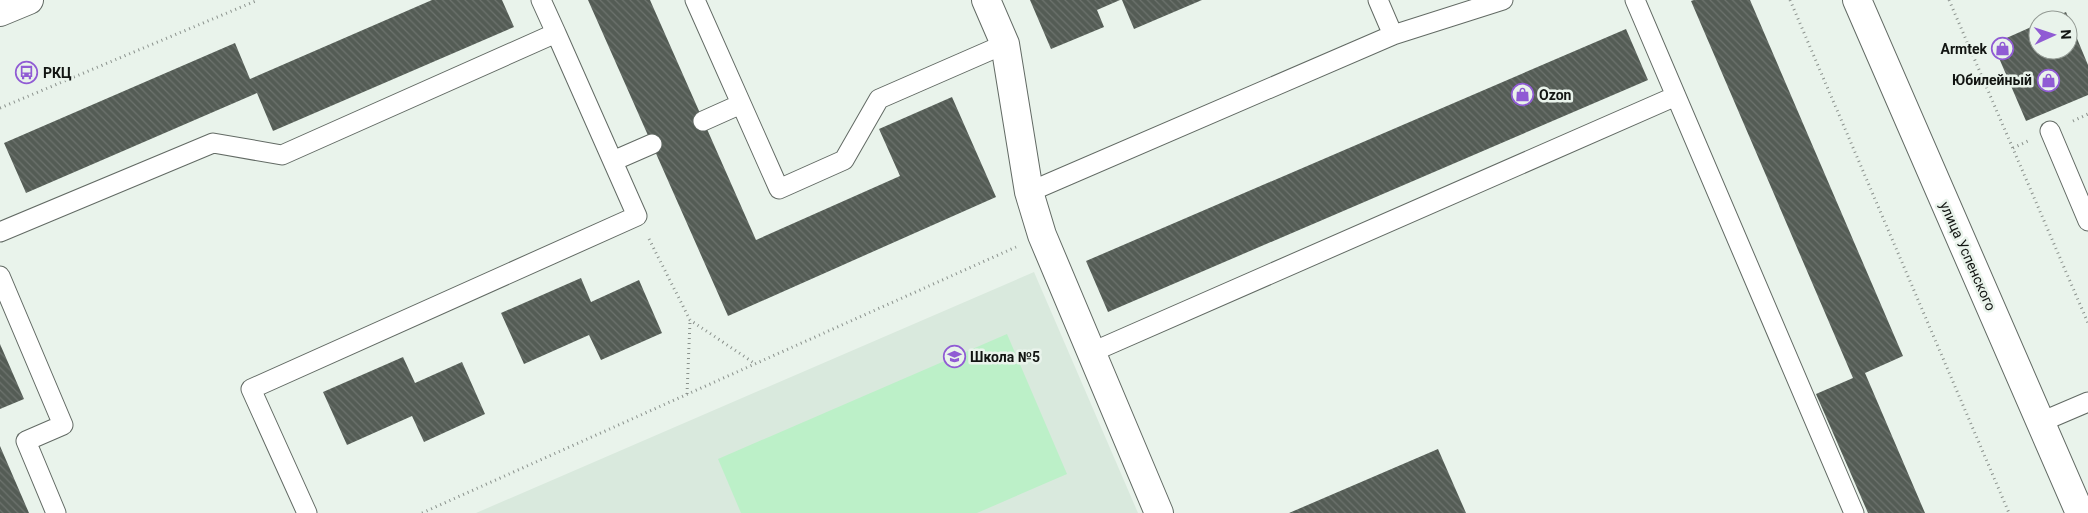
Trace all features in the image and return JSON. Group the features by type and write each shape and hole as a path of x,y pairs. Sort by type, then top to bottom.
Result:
{"street":[{"path":"0,12 29,0"},
{"path":"986,0 1005,44 1029,192 1042,235 1090,354 1159,513"},
{"name":"улица Успенского","path":"1862,2 2080,513"}],"lane":[{"path":"307,513 252,389 637,216 541,0"},
{"path":"695,0 779,189 844,160 879,99 1005,44"},
{"path":"1378,0 1393,36"},
{"path":"1029,192 1393,36 1503,0"},
{"path":"1635,0 1854,513"},
{"path":"0,232 213,143 282,155 556,33"},
{"path":"1090,354 1676,96"},
{"path":"703,121 741,104"},
{"path":"2050,131 2088,221"},
{"path":"613,161 652,144"},
{"path":"0,276 63,425 26,441 56,513"},
{"path":"2041,422 2088,402"}],"path":[{"path":"0,108 258,0"},
{"path":"1790,0 2009,513"},
{"path":"1949,0 2088,323"},
{"path":"637,216 690,320 755,364"},
{"path":"422,513 1042,235"},
{"path":"687,394 690,320"}],"shaded area":[{"name":"Школа №5","path":"1034,272 1138,513 476,513"}],"green space":[{"path":"1007,334 1067,474 977,513 741,513 718,459"}],"building":[{"path":"432,0 502,0 514,27 273,131 257,93 26,193 4,143 235,43 250,79"},
{"path":"588,0 650,0 756,240 900,176 879,129 952,97 996,197 728,316"},
{"path":"1030,0 1120,0 1097,10 1104,27 1051,49"},
{"path":"1122,0 1202,0 1134,29"},
{"path":"1750,0 1903,356 1865,373 1925,513 1868,513 1816,394 1853,378 1691,1"},
{"name":"Юбилейный","path":"2028,28 2028,60 2078,60 2078,41 2088,65 2088,95 2026,121 1993,44"},
{"path":"1626,29 1648,80 1108,312 1086,261"},
{"path":"581,278 591,302 639,280 662,333 601,360 589,335 524,364 501,313"},
{"path":"0,344 24,399 0,409"},
{"path":"403,357 415,383 462,362 485,414 424,442 412,416 347,445 323,392"},
{"path":"0,446 29,513 0,513"},
{"path":"1438,449 1466,513 1289,513"}],"place":[{"name":"Armtek","path":"2003,49"},
{"name":"РКЦ","path":"27,73"},
{"name":"Юбилейный","path":"2048,80"},
{"name":"Ozon","path":"1523,95"},
{"name":"Школа №5","path":"954,357"}]}
